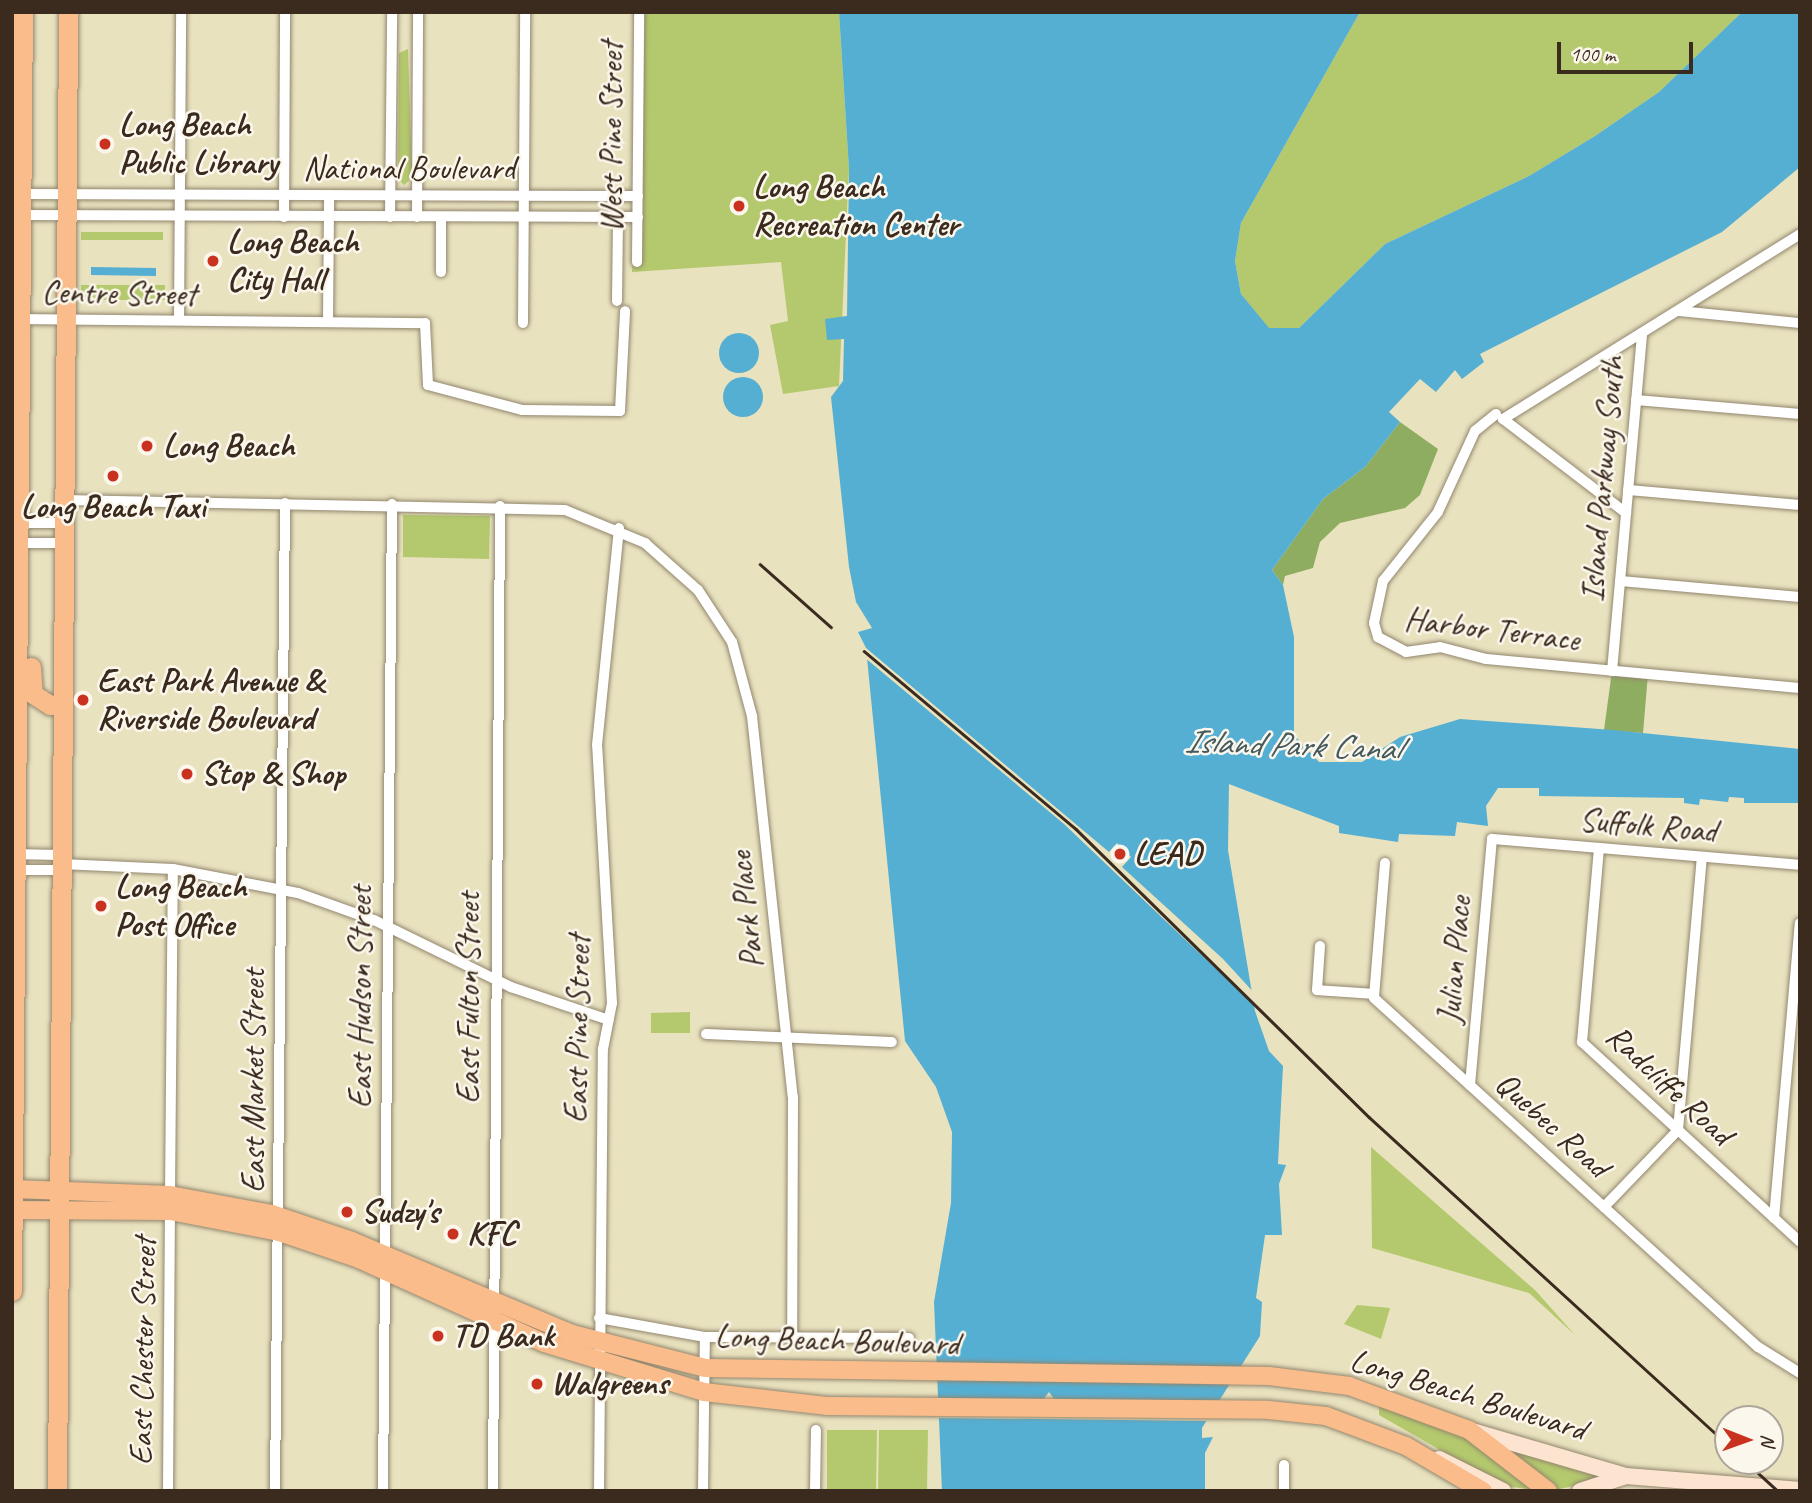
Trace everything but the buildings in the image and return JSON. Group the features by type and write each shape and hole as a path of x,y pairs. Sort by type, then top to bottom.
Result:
{"highway":[{"path":"12,1291 14,862 19,621 16,533 21,319 17,194 23,12"},
{"path":"57,1491 68,12"},
{"path":"19,621 31,638 31,691 50,705 62,704"}],"main road":[{"name":"Long Beach Boulevard","path":"12,1189 58,1188 170,1203 279,1224 600,1342 705,1368 921,1374 1269,1376 1373,1392 1469,1430 1623,1483"},
{"name":"Long Beach Boulevard","path":"12,1210 170,1203"},
{"name":"Long Beach Boulevard","path":"385,1263 494,1323 600,1364 704,1392 798,1404 920,1408 1269,1410 1326,1416 1423,1454 1503,1491"},
{"path":"1469,1430 1548,1491"},
{"path":"1423,1454 1483,1491"},
{"name":"Long Beach Boulevard","path":"1580,1491 1623,1483"},
{"path":"1623,1483 1800,1490"}],"street":[{"path":"179,320 181,12"},
{"path":"284,217 285,12"},
{"path":"390,217 392,12"},
{"path":"417,217 418,12"},
{"path":"523,323 524,12"},
{"name":"West Pine Street","path":"637,262 639,12"},
{"name":"National Boulevard","path":"17,194 638,196"},
{"path":"327,321 329,195"},
{"name":"National Boulevard","path":"17,216 638,217"},
{"path":"441,217 441,272"},
{"path":"617,301 618,218"},
{"path":"1626,513 1499,417 1642,334 1800,234"},
{"name":"Centre Street","path":"21,319 425,323 428,385 522,410 620,411 625,311"},
{"path":"1679,311 1800,323"},
{"name":"Island Parkway South","path":"1612,671 1642,334"},
{"path":"1636,400 1800,414"},
{"name":"Harbor Terrace","path":"1499,417 1475,431 1438,512 1383,581 1374,623 1378,636 1406,652 1440,648 1486,659 1612,671"},
{"path":"1628,490 1800,506"},
{"name":"Park Place","path":"64,500 500,506 565,510 619,528 668,560 698,590 727,633 745,678 793,1097 792,1338"},
{"name":"East Market Street","path":"275,1491 285,503"},
{"name":"East Hudson Street","path":"383,1491 392,504"},
{"name":"East Fulton Street","path":"492,1491 500,506"},
{"name":"East Pine Street","path":"599,1491 603,1049 610,1020 597,745 619,528"},
{"path":"16,533 64,533"},
{"path":"16,533 64,533"},
{"path":"1620,581 1800,597"},
{"path":"1612,671 1800,688"},
{"name":"Suffolk Road","path":"1492,839 1800,865"},
{"name":"Julian Place","path":"1470,1085 1492,839"},
{"name":"Radcliffe Road","path":"1598,848 1582,1042 1800,1242"},
{"path":"1604,1208 1678,1130 1702,857"},
{"path":"14,862 173,869 280,890 387,927 495,978 610,1020"},
{"path":"1320,946 1317,990 1374,994 1385,863"},
{"name":"East Chester Street","path":"168,1491 173,869"},
{"path":"1774,1218 1800,923"},
{"name":"Quebec Road","path":"1374,994 1758,1348 1800,1373"},
{"path":"706,1034 892,1042"},
{"name":"Long Beach Boulevard","path":"599,1318 705,1337 909,1338"},
{"path":"703,1491 705,1337"},
{"path":"816,1430 816,1491"},
{"path":"1284,1465 1284,1491"}],"green space":[{"name":"Long Beach Recreation Center","path":"638,12 839,12 849,169 839,386 783,394 770,325 788,321 781,262 632,272"},
{"path":"1360,12 1742,12 1659,92 1595,136 1529,176 1385,244 1299,328 1268,328 1241,294 1235,261 1241,223"},
{"path":"408,49 412,178 404,185 398,179 399,53"},
{"path":"81,232 163,232 163,240 81,240"},
{"path":"81,285 165,285 165,300 81,300"},
{"path":"1400,422 1438,449 1420,495 1405,508 1340,523 1320,542 1313,568 1285,576 1283,585 1272,570 1323,499 1365,467"},
{"path":"403,515 490,516 489,559 403,557"},
{"path":"1612,671 1648,674 1643,733 1604,730"},
{"path":"690,1012 690,1033 651,1033 651,1013"},
{"path":"1371,1147 1535,1290 1575,1335 1529,1293 1372,1248"},
{"path":"1357,1305 1390,1308 1381,1339 1344,1324"},
{"path":"1379,1405 1458,1431 1536,1490 1503,1486 1379,1415"},
{"path":"827,1430 877,1430 876,1491 827,1491"},
{"path":"879,1430 928,1430 927,1491 878,1491"},
{"path":"1481,1435 1620,1476 1555,1490"}],"water":[{"name":"Island Park Canal","path":"839,12 1360,12 1241,223 1235,261 1241,294 1269,328 1299,328 1385,244 1529,176 1595,136 1659,92 1742,12 1800,12 1800,167 1722,232 1480,354 1484,362 1462,379 1455,370 1436,392 1420,379 1389,412 1400,422 1365,467 1323,499 1272,570 1283,585 1294,637 1294,735 1319,762 1362,762 1400,737 1460,719 1613,730 1800,749 1800,803 1744,803 1744,798 1729,797 1728,802 1700,799 1699,805 1684,803 1684,798 1539,796 1539,788 1498,788 1486,806 1488,826 1457,822 1455,836 1399,834 1398,842 1339,833 1339,826 1229,784 1228,850 1255,1011 1269,1051 1283,1066 1278,1164 1286,1165 1279,1184 1282,1235 1265,1235 1256,1298 1262,1302 1260,1336 1202,1428 1202,1438 1213,1437 1205,1453 1205,1491 942,1491 934,1302 951,1203 952,1132 936,1087 905,1041 866,648 858,632 872,628 856,602 849,567 831,397 843,381 844,339 827,340 825,319 847,316 849,169"},
{"path":"91,267 156,268 156,276 91,275"},
{"path":"739,333 747,334 753,339 758,345 758,361 753,367 747,372 739,373 731,372 725,367 720,361 719,353 720,345 725,339 731,334"},
{"path":"743,377 751,378 757,383 762,389 762,405 757,411 751,416 743,417 735,416 729,411 724,405 723,397 724,389 729,383 735,378"}],"pier":[{"path":"866,648 1109,852 1117,843 1131,857 1122,867 1223,959 1257,996 1258,1009 1064,824 864,657"},
{"path":"1049,1392 1055,1400 1225,1400 1212,1421 936,1418 935,1399 1043,1400"}],"railway":[{"path":"760,564 831,627"},
{"path":"864,651 1076,829 1369,1117 1714,1432"},
{"path":"1760,1475 1778,1491"}],"place":[{"name":"Long Beach Public Library","path":"105,144"},
{"name":"Long Beach Recreation Center","path":"739,206"},
{"name":"Long Beach City Hall","path":"213,261"},
{"name":"Long Beach","path":"147,446"},
{"name":"Long Beach Taxi","path":"113,476"},
{"name":"East Park Avenue & Riverside Boulevard","path":"83,700"},
{"name":"Stop & Shop","path":"187,774"},
{"name":"LEAD","path":"1120,854"},
{"name":"Long Beach Post Office","path":"101,906"},
{"name":"Sudzy's","path":"347,1212"},
{"name":"KFC","path":"453,1234"},
{"name":"TD Bank","path":"438,1336"},
{"name":"Walgreens","path":"537,1384"}]}
